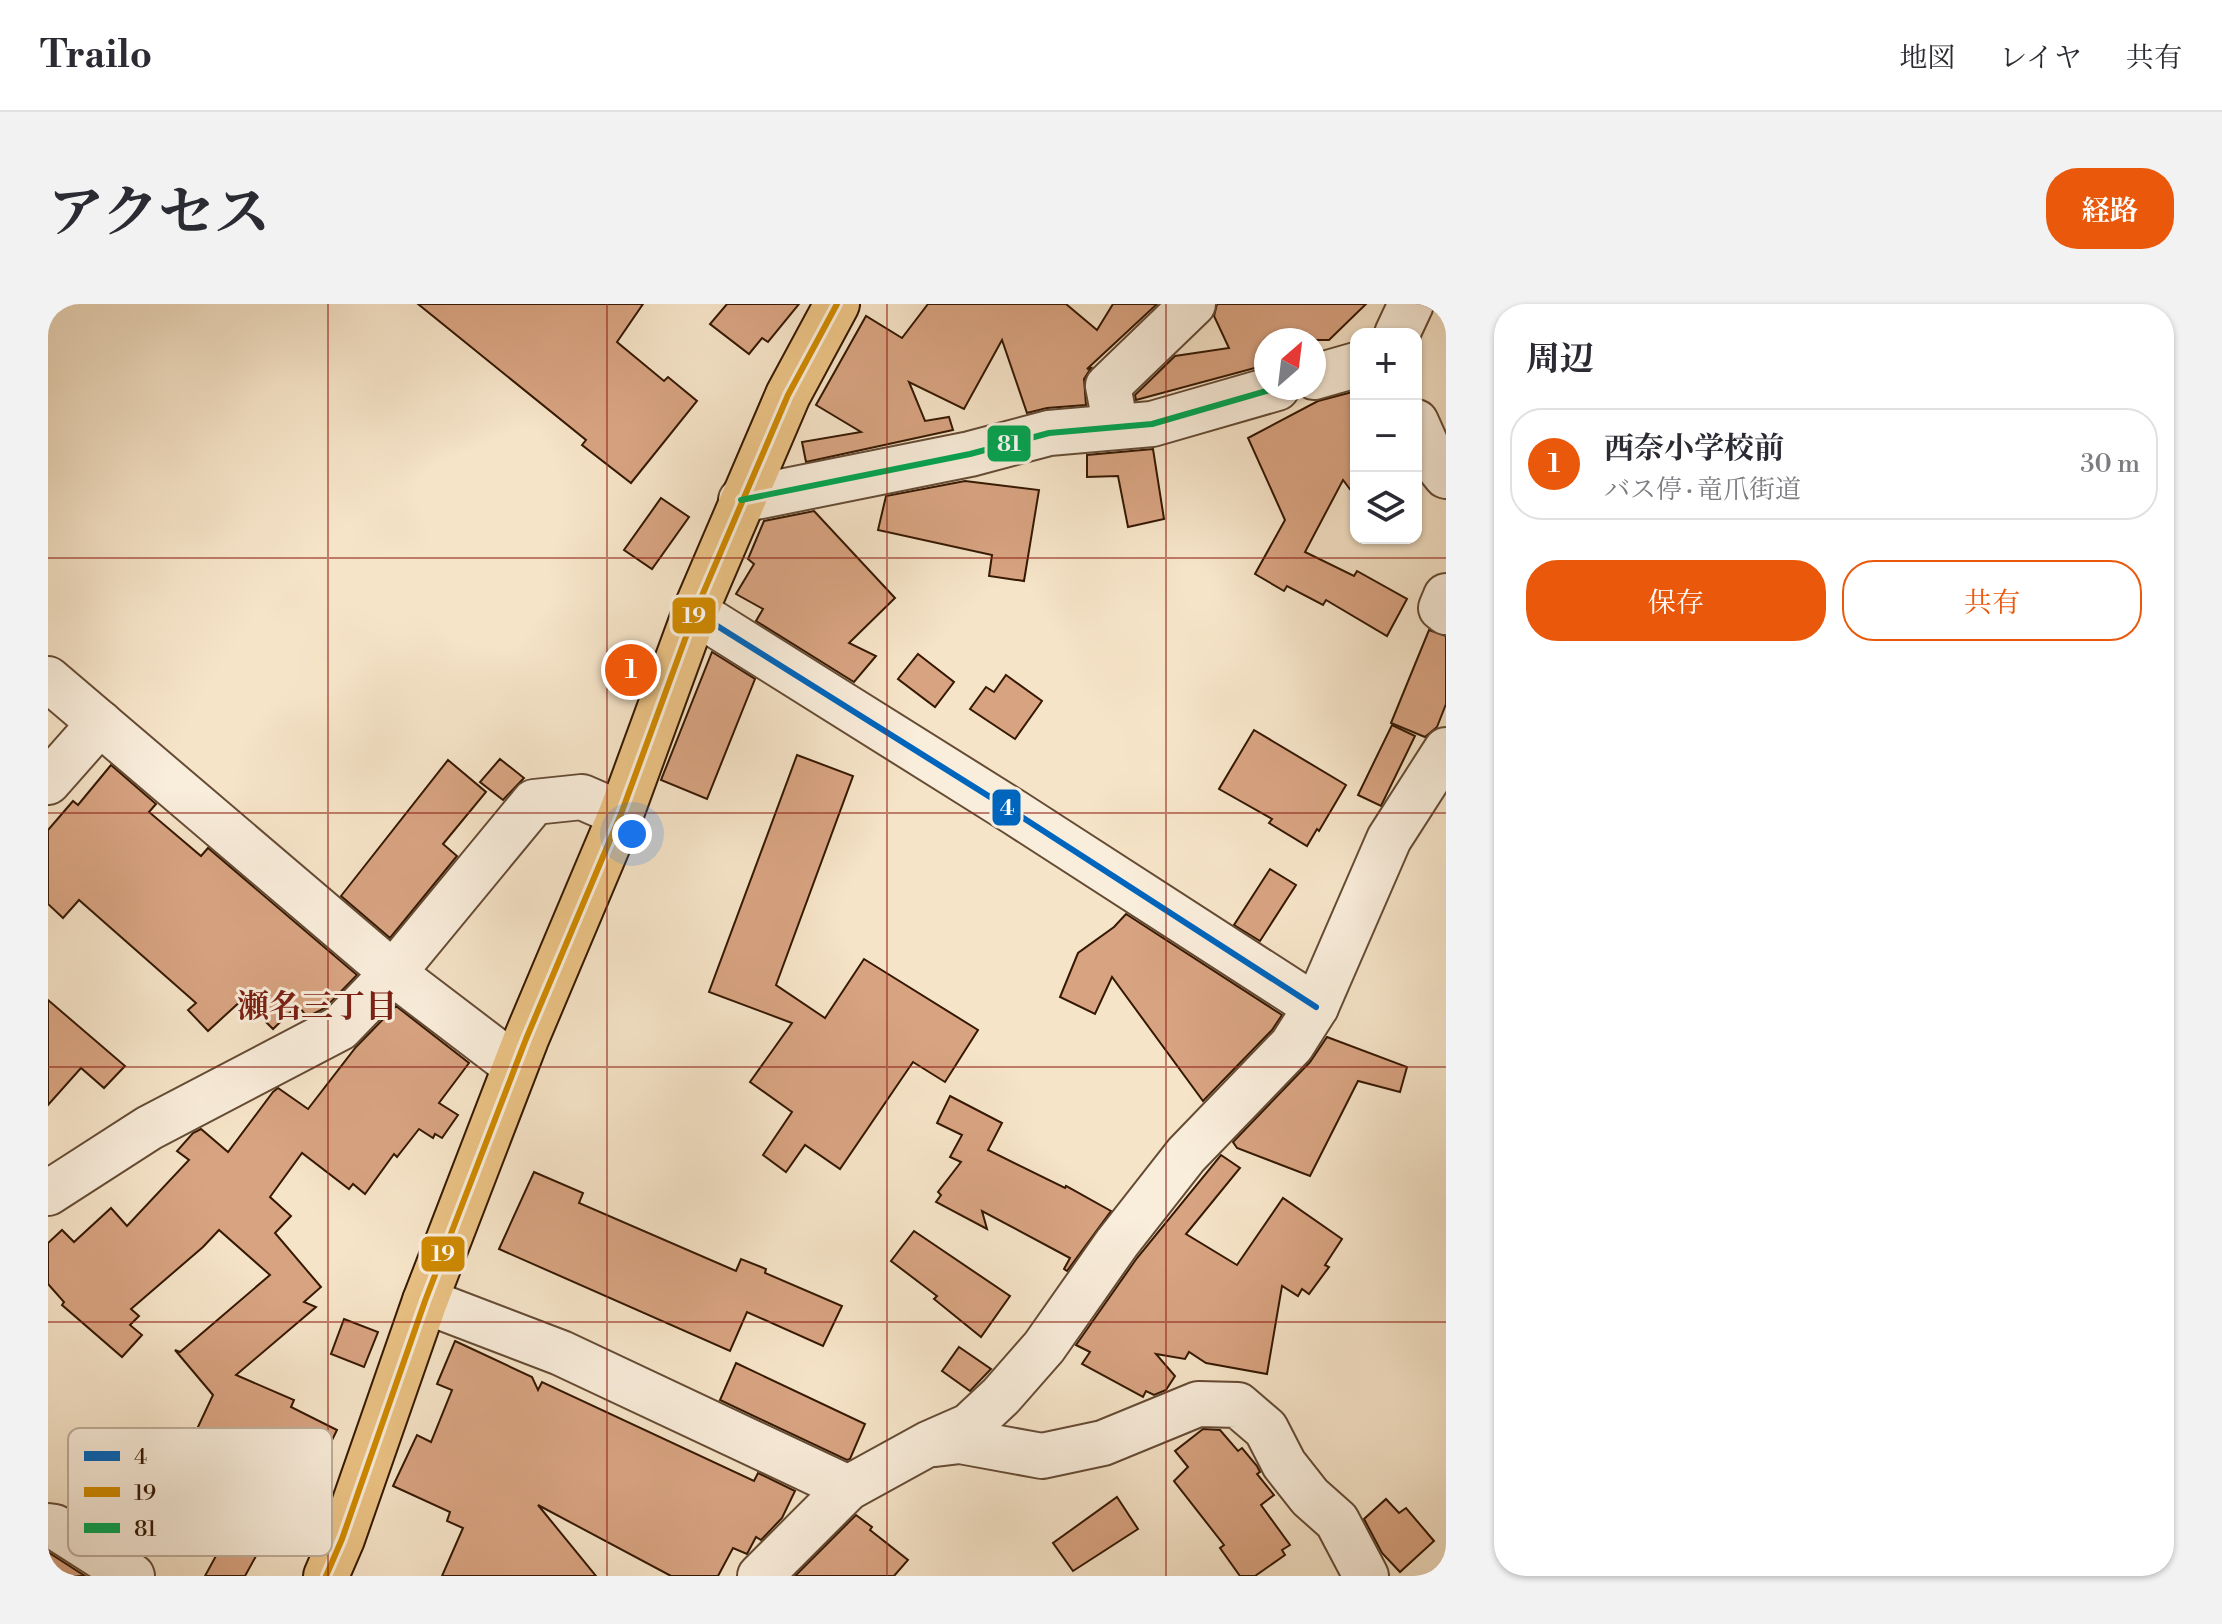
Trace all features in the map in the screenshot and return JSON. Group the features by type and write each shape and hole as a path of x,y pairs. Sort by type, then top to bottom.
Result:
{"main road":[{"path":"326,1576 342,1539 425,1301 515,1066 621,814 695,612 788,395 837,304"}],"street":[{"path":"1116,427 1108,386 1193,304"},
{"path":"1400,328 1411,304"},
{"path":"1326,374 1350,367"},
{"path":"741,500 970,454 1049,433 1152,424 1254,395"},
{"path":"1422,435 1433,460 1446,476"},
{"path":"1446,596 1441,608 1446,612"},
{"path":"695,612 1316,1007"},
{"path":"48,679 393,973 515,1066"},
{"path":"48,782 100,723"},
{"path":"760,1576 848,1488 928,1444 969,1426 1001,1396 1044,1347 1117,1243 1186,1155 1292,1045 1316,1007 1389,839 1446,750"},
{"path":"48,1193 149,1128 340,1028 393,973 534,802 582,797 621,814"},
{"path":"425,1301 561,1353 848,1488"},
{"path":"928,1444 960,1441 1042,1456 1103,1443 1198,1404 1238,1405 1266,1429 1284,1464 1310,1497 1337,1521 1366,1576"},
{"path":"48,1526 68,1535"},
{"path":"101,1556 132,1576"}],"building":[{"path":"418,304 643,304 617,342 664,381 668,377 697,401 631,483 582,445 586,440"},
{"path":"727,304 799,304 768,342 762,338 749,354 710,324"},
{"path":"928,304 1066,304 1097,330 1113,304 1157,304 1087,369 1091,368 1084,379 1086,405 1027,413 1002,340 964,409 909,382 925,421 949,417 953,430 806,462 802,442 861,432 816,405 866,316 902,338"},
{"path":"1217,304 1366,304 1329,340 1326,340 1326,328 1254,328 1254,368 1136,400 1135,395 1175,356 1229,348 1214,316"},
{"path":"1350,393 1350,489 1343,480 1305,552 1354,576 1357,571 1407,599 1387,636 1326,600 1323,605 1287,586 1284,591 1255,574 1285,520 1248,438 1326,399"},
{"path":"1153,449 1164,519 1128,527 1118,476 1087,477 1087,455"},
{"path":"965,481 1039,490 1024,581 989,576 992,555 878,530 886,496"},
{"path":"661,498 689,517 652,569 624,550"},
{"path":"814,511 895,598 849,643 876,656 854,682 756,621 763,609 736,594 754,564 748,559 764,521"},
{"path":"1429,630 1446,636 1446,704 1437,727 1425,737 1391,723"},
{"path":"712,652 755,679 707,799 661,780"},
{"path":"918,654 954,682 935,707 898,679"},
{"path":"1006,675 1042,701 1015,739 970,709 986,687 994,692"},
{"path":"1392,725 1415,736 1381,806 1358,795"},
{"path":"1254,730 1346,785 1307,846 1269,823 1272,819 1219,789"},
{"path":"797,755 853,776 776,985 825,1018 864,959 978,1030 945,1082 913,1062 840,1169 805,1145 786,1172 763,1155 792,1112 750,1082 792,1023 709,992"},
{"path":"500,759 524,778 503,800 480,782"},
{"path":"448,760 486,792 443,844 457,856 390,938 341,896"},
{"path":"111,765 156,804 149,812 201,856 208,848 357,975 325,1008 307,1017 298,1005 273,1029 243,999 208,1031 188,1010 196,1003 79,900 63,918 48,904 48,830 73,801 78,805"},
{"path":"1270,869 1296,885 1260,941 1234,925"},
{"path":"1126,914 1282,1015 1272,1030 1203,1101 1112,977 1095,1014 1060,997 1078,953 1114,927"},
{"path":"48,1000 125,1066 104,1088 81,1068 48,1105"},
{"path":"396,1006 469,1063 439,1103 458,1115 442,1138 435,1134 433,1138 419,1129 397,1157 394,1154 365,1194 353,1184 349,1189 302,1153 270,1197 291,1216 275,1233 321,1287 304,1302 316,1307 236,1375 294,1400 291,1407 337,1430 332,1440 332,1428 198,1428 213,1395 175,1350 180,1352 270,1275 219,1230 131,1309 139,1316 130,1325 142,1335 122,1357 62,1305 64,1302 48,1284 48,1243 62,1230 74,1242 111,1208 127,1226 189,1160 177,1151 193,1133 201,1129 228,1152 273,1092 278,1088 308,1109 356,1047"},
{"path":"1327,1037 1407,1067 1400,1092 1358,1081 1310,1176 1237,1148 1233,1142 1310,1062"},
{"path":"950,1096 1002,1123 988,1150 1066,1186 1111,1211 1067,1271 1064,1269 1070,1258 982,1211 987,1229 936,1202 941,1195 938,1192 961,1162 950,1157 962,1135 937,1123"},
{"path":"1221,1155 1240,1168 1186,1234 1237,1265 1283,1198 1342,1239 1325,1265 1329,1267 1309,1294 1302,1289 1298,1296 1282,1286 1267,1374 1206,1363 1189,1352 1185,1359 1156,1354 1175,1376 1166,1390 1154,1395 1146,1391 1143,1397 1082,1364 1090,1352 1076,1345 1137,1258"},
{"path":"534,1172 583,1193 579,1203 736,1271 741,1259 766,1269 765,1273 842,1306 823,1346 747,1312 730,1351 499,1249"},
{"path":"914,1231 1010,1296 981,1337 934,1299 937,1296 891,1261"},
{"path":"344,1319 378,1332 364,1367 331,1354"},
{"path":"455,1341 532,1377 538,1390 542,1382 754,1481 758,1473 795,1491 782,1518 761,1540 756,1537 747,1554 733,1548 718,1576 671,1576 538,1505 596,1576 442,1576 463,1528 447,1521 450,1512 393,1486 417,1435 431,1442 452,1390 437,1384"},
{"path":"959,1347 991,1369 970,1391 942,1371"},
{"path":"736,1363 865,1424 850,1459 720,1400"},
{"path":"1203,1429 1220,1430 1238,1451 1242,1448 1274,1495 1261,1505 1290,1545 1282,1550 1285,1555 1255,1576 1240,1576 1220,1548 1224,1545 1174,1481 1188,1467 1175,1451"},
{"path":"1117,1497 1138,1529 1073,1571 1053,1543"},
{"path":"1386,1499 1399,1513 1406,1508 1434,1541 1400,1572 1382,1553 1364,1519"},
{"path":"856,1515 908,1560 894,1576 795,1576"},
{"path":"48,1552 85,1576 48,1576"},
{"path":"216,1556 256,1556 245,1576 205,1576"}],"transit line":[{"name":"19","path":"326,1576 342,1539 425,1301 526,1039 621,814 695,612 788,395 837,304"},
{"name":"81","path":"741,500 970,454 1049,433 1152,424 1254,395"},
{"name":"4","path":"695,612 1014,812 1316,1007"}],"place":[{"name":"西奈小学校前","path":"631,670"}],"district":[{"name":"瀬名三丁目","path":"317,1006"}]}
